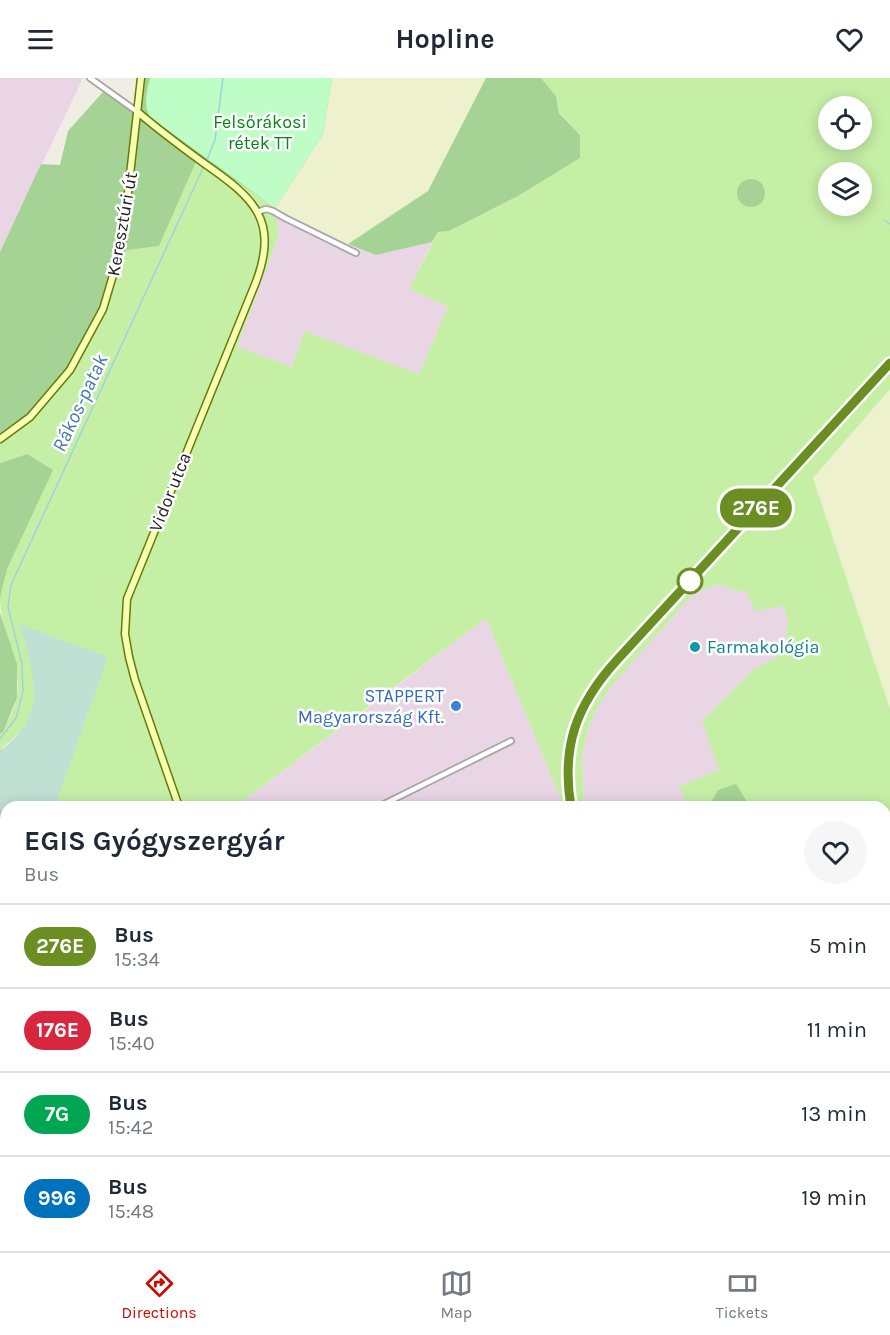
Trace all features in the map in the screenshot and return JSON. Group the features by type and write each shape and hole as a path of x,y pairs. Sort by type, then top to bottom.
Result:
{"street":[{"path":"90,78 139,113"},
{"name":"Keresztúri út","path":"0,439 30,417 70,370 103,309 122,245 139,113 141,78"},
{"name":"Vidor utca","path":"139,113 249,198 262,224 265,242 261,268 127,599 125,634 129,657 135,681 177,801"},
{"path":"136,132 140,123 148,121"},
{"path":"257,212 266,209 273,211 356,253"},
{"path":"570,801 567,767 570,743 580,713 596,686 617,660 890,363"},
{"path":"390,801 511,741"}],"shaded area":[{"path":"0,78 83,78 0,252"},
{"path":"275,208 348,244 376,255 432,242 409,289 448,307 419,374 304,331 292,367 237,347 279,234"},
{"path":"720,584 739,592 747,590 783,606 788,620 785,648 775,659 754,669 720,770 679,786 685,801 584,801 582,756 589,725 599,705 612,685 694,593"},
{"path":"486,618 562,801 243,801"}],"green space":[{"path":"137,78 332,78 323,134 275,208 199,155 159,246 121,251 101,304 76,354 61,377 44,398 0,434 0,252 41,164 60,165 68,131 103,92 135,112"},
{"name":"Felsőrákosi rétek TT","path":"150,78 332,78 323,134 275,208 150,117 146,102"},
{"path":"332,78 486,78 428,191 348,244 275,208 323,134"},
{"path":"486,78 541,78 556,96 559,113 580,135 580,158 518,196 449,231 438,232 432,242 376,255 348,244 428,191"},
{"path":"541,78 890,78 890,389 813,478 890,709 890,801 746,801 718,790 712,801 685,801 679,786 719,770 702,721 754,669 775,659 777,652 785,648 788,620 783,606 755,611 746,590 739,592 720,584 694,593 612,685 599,705 589,725 582,756 584,801 562,801 486,618 243,801 13,801 20,732 0,750 0,734 15,706 18,684 0,598 27,454 0,463 0,434 23,420 121,251 159,246 199,154 275,208 279,234 237,347 292,367 304,331 419,374 448,307 409,289 438,232 449,231 518,196 580,158 580,135 559,112 556,96"},
{"path":"751,179 761,183 765,193 761,203 751,207 741,203 737,193 741,183"},
{"path":"890,389 890,709 813,478"},
{"path":"27,454 53,470 7,569 0,598 0,463"},
{"path":"0,613 17,664 17,698 3,732 0,734"},
{"path":"19,624 108,657 57,801 0,801 0,751 16,737 26,723 32,708 34,692 29,659"},
{"path":"2,749 5,801 0,801 0,750"},
{"path":"736,784 746,801 712,801 718,790"}],"waterway":[{"name":"Rákos-patak","path":"206,162 215,140 223,78"},
{"name":"Rákos-patak","path":"0,739 16,718 23,692 22,664 8,607 11,585 204,166"},
{"path":"884,220 890,224"}],"bus line":[{"name":"276E","path":"570,801 567,767 575,724 587,699 605,673 890,363"}],"place":[{"name":"Farmakológia","path":"695,647"},
{"name":"STAPPERT Magyarország Kft.","path":"456,706"}]}
